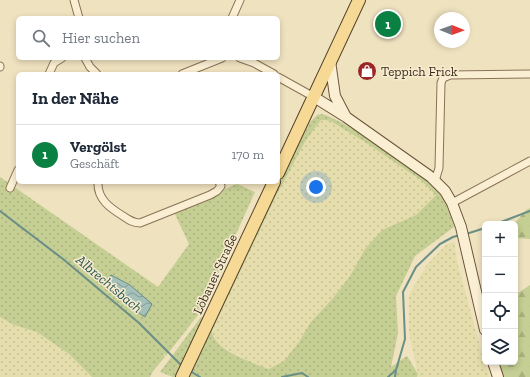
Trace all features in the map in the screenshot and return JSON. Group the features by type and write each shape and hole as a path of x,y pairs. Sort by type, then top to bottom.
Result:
{"main road":[{"path":"280,169 359,0"},
{"path":"330,62 335,96 346,117"},
{"path":"314,97 346,117 435,180 445,191 452,203 460,227 485,329"},
{"name":"Löbauer Straße","path":"183,375 273,184"},
{"path":"494,365 498,377"}],"street":[{"path":"74,0 78,16"},
{"path":"233,16 240,0"},
{"path":"50,72 54,63 59,60"},
{"path":"86,60 94,72"},
{"path":"187,72 217,60"},
{"path":"246,60 270,72"},
{"path":"435,180 439,168 441,83 443,78 450,75 530,74"},
{"path":"280,78 314,97"},
{"path":"452,203 530,161"},
{"path":"10,188 16,174"},
{"path":"98,184 99,192 107,206 134,223 140,223 218,191 221,186 220,184"}],"shaded area":[{"path":"321,120 332,122 365,142 422,181 437,195 416,215 382,230 365,249 350,276 333,298 310,323 299,342 284,361 269,369 249,362 219,345 212,336 212,331 276,196 306,140"},
{"path":"454,242 458,265 482,354 482,365 485,365 490,377 417,377 418,374 409,332 409,295 426,266 447,244"},
{"path":"0,317 14,325 37,332 69,354 92,377 0,377"}],"green space":[{"path":"321,114 331,117 363,135 417,172 430,183 438,191 449,213 454,227 415,256 396,296 398,333 391,367 407,356 418,374 417,377 188,377 266,208 278,184 280,184 280,181 310,122 317,115","holes":["321,120 332,122 365,142 422,181 436,195 416,215 382,230 365,249 350,276 333,298 310,323 299,342 284,361 269,369 226,350 214,338 212,331 276,196 306,140"]},
{"path":"0,177 158,287 189,244 173,210 237,184 255,192 198,315 166,356 162,352 165,357 150,377 92,377 69,354 37,332 14,325 0,317"},
{"path":"530,208 530,239 518,238 518,221 517,221 526,210"},
{"path":"530,285 530,377 501,377 497,365 518,365 518,293"},
{"path":"201,317 206,319 179,377 173,377 160,372"}],"water":[{"path":"111,275 130,285 152,304 145,317 115,296 104,281"}],"waterway":[{"name":"Albrechtsbach","path":"0,211 63,259 139,323 183,367"},
{"name":"Albrechtsbach","path":"504,221 530,211"},
{"name":"Albrechtsbach","path":"466,234 482,229"},
{"name":"Albrechtsbach","path":"388,377 396,370 405,339 403,292 416,267 440,244 460,235"},
{"name":"Albrechtsbach","path":"395,377 396,370"},
{"name":"Albrechtsbach","path":"190,371 200,377"},
{"name":"Albrechtsbach","path":"282,377 302,373 308,377"}],"place":[{"name":"Vergölst","path":"388,24"},
{"name":"Teppich Frick","path":"367,71"}]}
